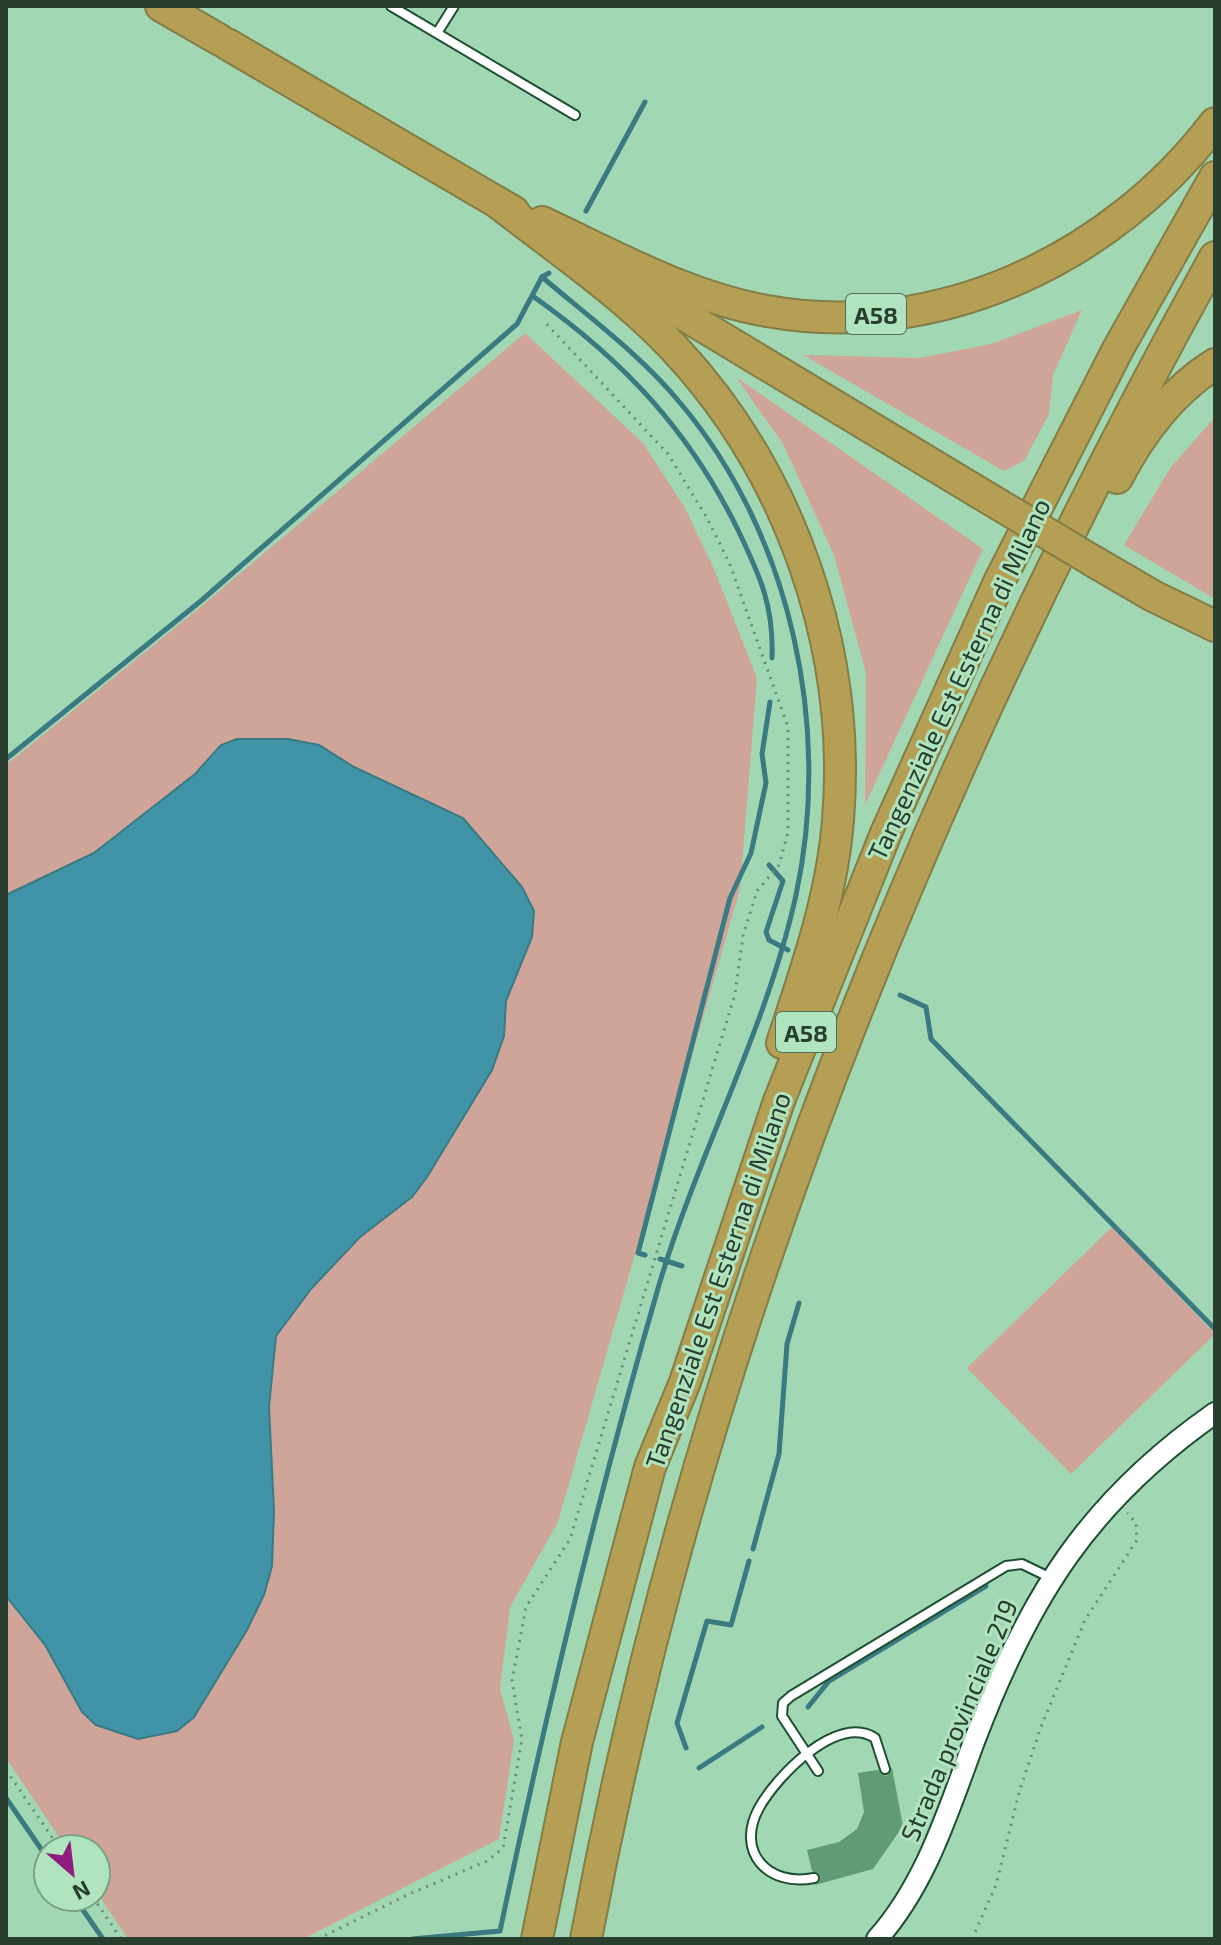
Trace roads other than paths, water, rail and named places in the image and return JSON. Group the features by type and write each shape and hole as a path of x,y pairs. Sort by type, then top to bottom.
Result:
{"highway":[{"name":"A58","path":"161,6 497,202 1093,561 1164,602 1215,626"},
{"name":"A58","path":"497,202 702,294 768,311 811,316 871,314 980,294 1053,263 1126,217 1161,185 1215,123"},
{"name":"Tangenziale Est Esterna di Milano","path":"537,1939 577,1742 650,1467 685,1382 715,1284 779,1101 886,833 1039,501 1146,297 1215,177"},
{"name":"A58","path":"497,202 648,322 695,372 727,414 784,512 818,606 830,659 839,763 838,820 832,867 802,982 721,1211 713,1251 715,1284"},
{"name":"Tangenziale Est Esterna di Milano","path":"586,1939 614,1790 640,1687 763,1268 851,1019 916,862 977,727 1111,448 1215,257"},
{"name":"A58","path":"977,727 1055,597 1130,452 1179,393 1215,364"}],"street":[{"name":"Strada provinciale 219","path":"877,1939 902,1906 927,1862 1009,1654 1051,1578 1107,1505 1196,1426 1215,1413"}],"lane":[{"path":"391,6 575,115"},
{"path":"437,33 454,6"},
{"path":"818,1771 780,1710 791,1696 1006,1566 1022,1564 1051,1578"},
{"path":"814,1878 786,1881 770,1874 756,1858 753,1840 758,1810 788,1770 840,1735 860,1731 875,1738 885,1769"}],"water":[{"path":"237,739 288,739 319,745 354,767 463,818 522,887 534,911 532,937 506,1001 504,1036 492,1070 427,1177 412,1197 360,1237 311,1289 276,1336 269,1407 274,1511 272,1566 264,1595 247,1630 194,1717 177,1731 138,1739 96,1725 82,1712 45,1645 6,1596 6,895 94,853 195,774 221,745"}],"waterway":[{"path":"586,211 645,102"},
{"path":"6,759 202,600 517,324 542,277 549,273"},
{"path":"412,1939 500,1931 574,1606 636,1365 692,1188 768,994 796,895 806,832 809,767 805,702 794,637 776,574 751,513 719,456 666,386 542,277"},
{"path":"534,297 625,372 698,460 738,530 759,577 771,623 772,658"},
{"path":"645,1255 638,1253 730,898 751,853 766,783 762,754 770,702"},
{"path":"769,865 783,881 766,932 769,940 788,950"},
{"path":"900,995 926,1007 931,1039 1215,1329"},
{"path":"660,1259 682,1266"},
{"path":"753,1549 779,1454 787,1344 799,1303"},
{"path":"686,1748 677,1723 707,1621 731,1625 749,1561"},
{"path":"808,1707 829,1681 986,1586"},
{"path":"699,1768 762,1727"},
{"path":"6,1798 32,1836"},
{"path":"85,1913 103,1939"}]}
